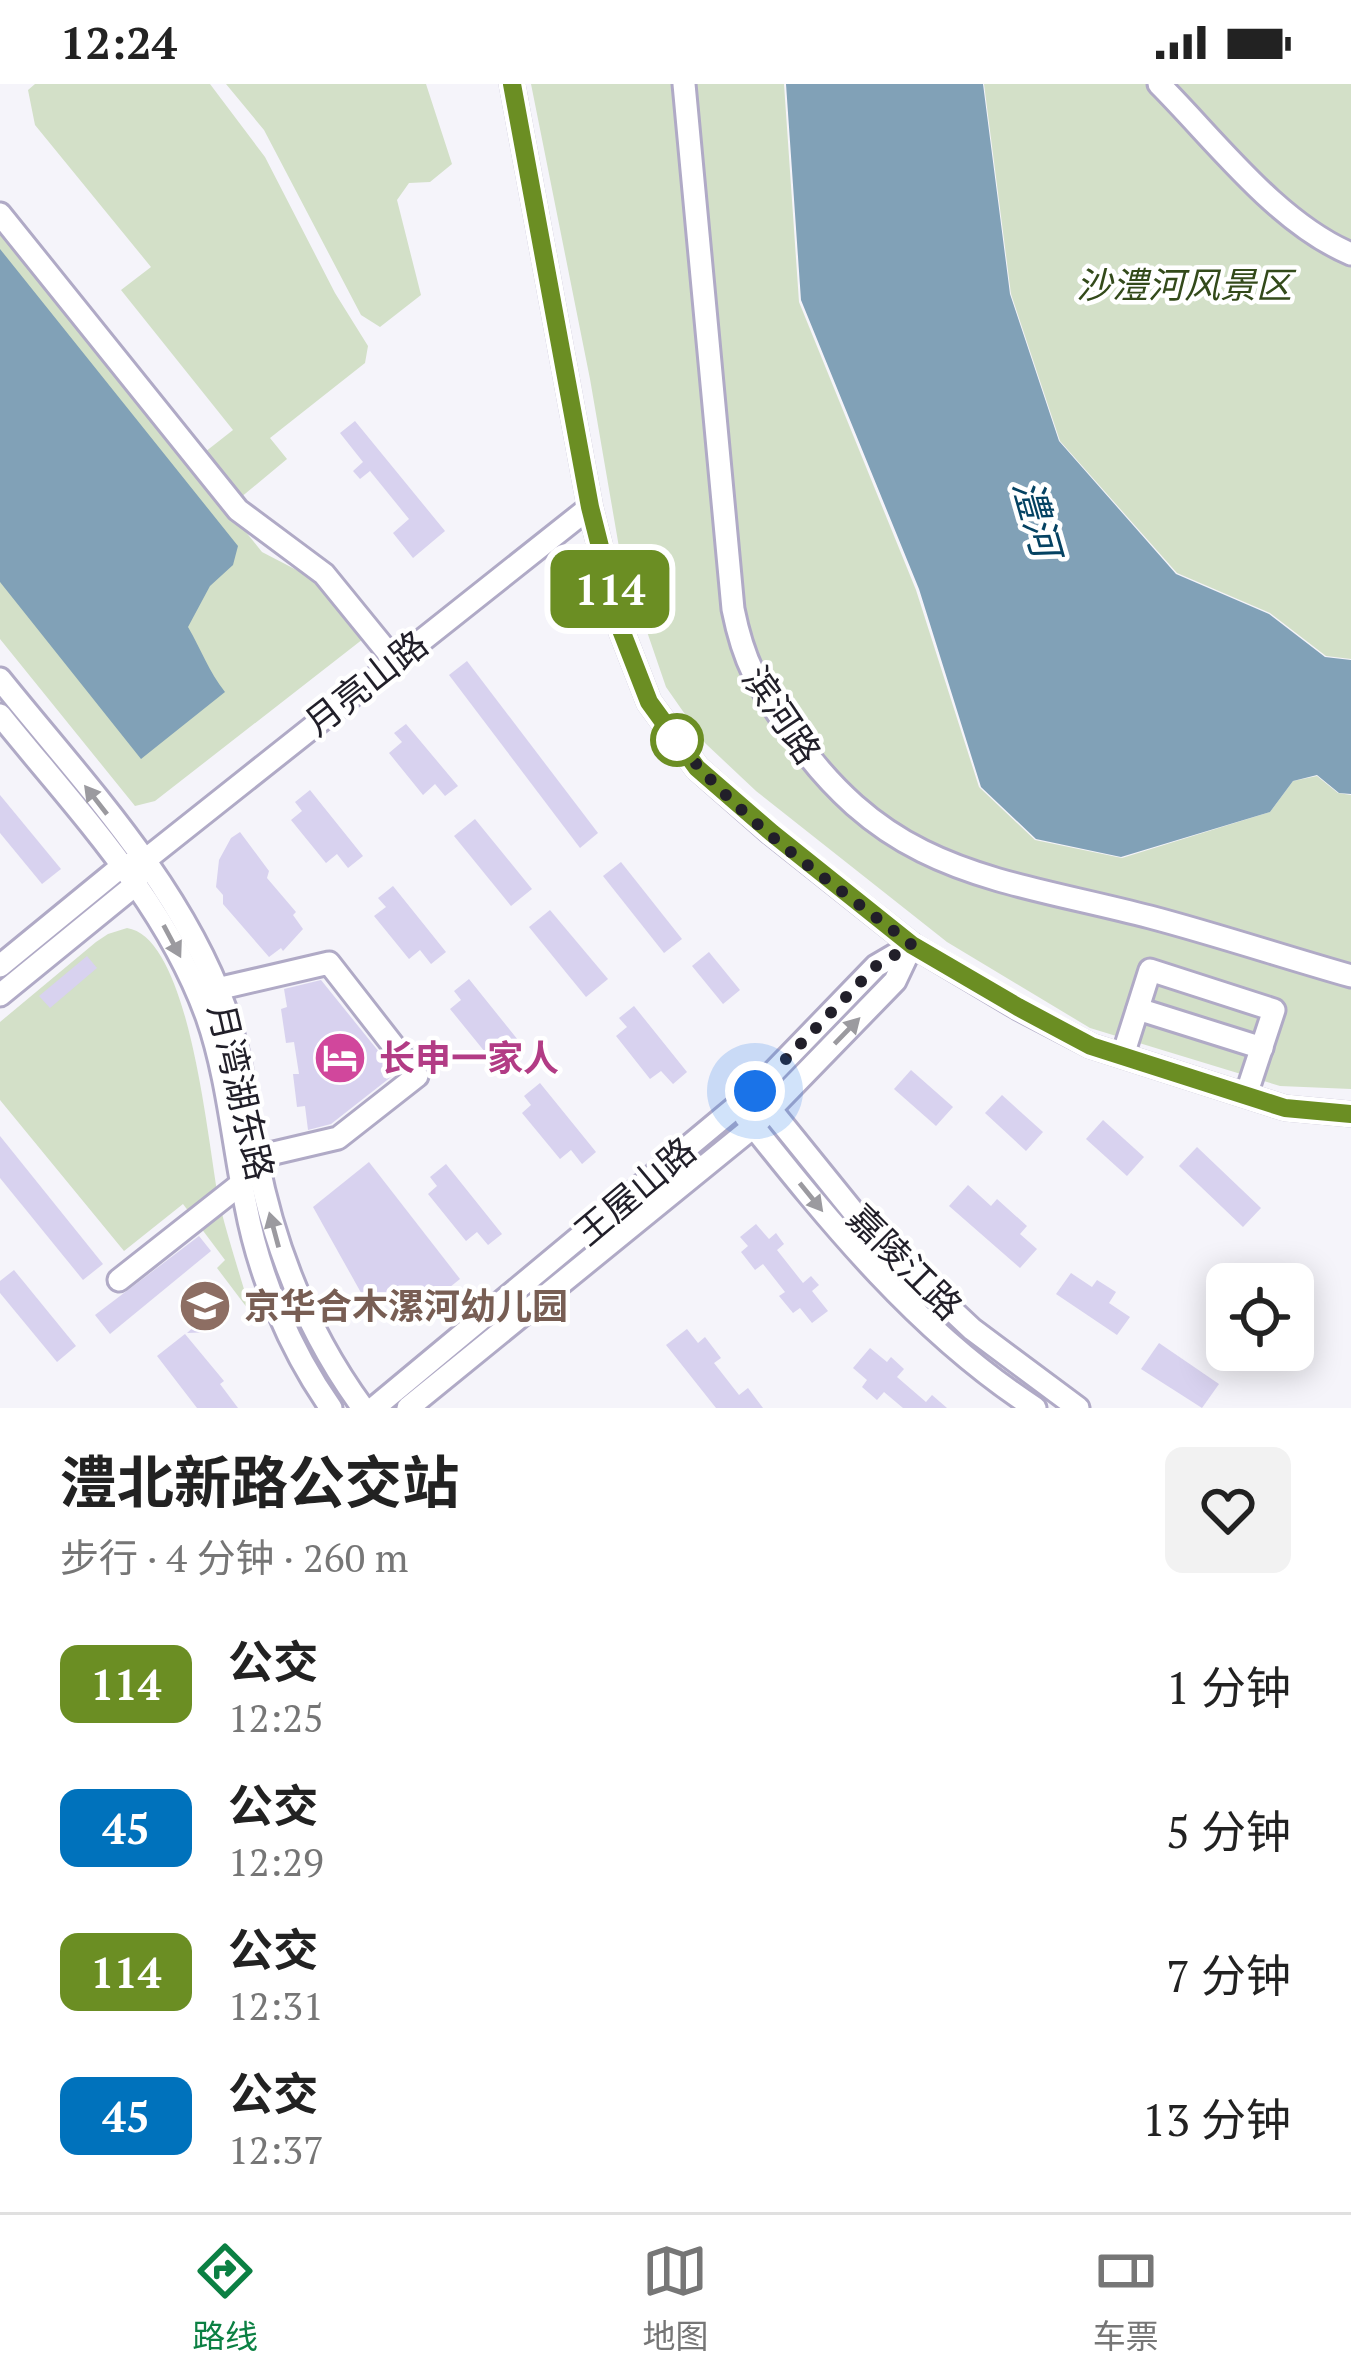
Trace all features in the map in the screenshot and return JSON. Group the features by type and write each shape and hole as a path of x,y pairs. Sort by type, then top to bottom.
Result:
{"street":[{"path":"512,84 590,507 621,630 649,702 697,768 912,945 1091,1046 1285,1108 1351,1114"},
{"name":"滨河路","path":"684,84 733,610 742,655 817,770 863,817 928,857 1027,889 1150,917 1351,976"},
{"path":"1159,84 1283,210 1351,254"},
{"path":"0,214 238,509 324,574 394,660"},
{"name":"月亮山路","path":"0,995 134,871 590,507"},
{"name":"月湾湖东路","path":"0,679 134,871 208,1019 242,1183 276,1305 331,1408"},
{"name":"月湾湖东路","path":"0,715 134,871 184,916 217,989 244,1072 257,1157 276,1238 295,1292 328,1360 363,1408"},
{"name":"月亮山路","path":"0,966 134,871"},
{"name":"王屋山路","path":"374,1408 755,1091 876,966 912,945"},
{"name":"王屋山路","path":"409,1408 753,1127 895,981 912,945"},
{"path":"217,989 328,963 417,1076 338,1138 257,1157"},
{"path":"1123,1055 1150,970 1274,1010 1246,1095"},
{"path":"1138,1009 1262,1048"},
{"name":"嘉陵江路","path":"755,1091 873,1236 972,1329 1078,1408"},
{"name":"嘉陵江路","path":"737,1106 859,1255 922,1317 1035,1408"},
{"path":"118,1280 242,1183"}],"green space":[{"path":"35,84 210,84 265,157 335,293 368,346 365,363 270,438 287,459 240,498 205,452 233,430 121,290 151,267 35,125 28,90"},
{"path":"226,84 426,84 452,164 430,182 409,183 397,200 421,295 380,327 361,315 264,130"},
{"path":"531,84 784,84 799,302 916,590 979,787 1035,840 1122,858 1270,812 1293,781 1317,776 1338,793 1351,795 1351,1089 1280,1086 1090,1028 947,942 756,791 705,743 666,687 620,553"},
{"name":"沙澧河风景区","path":"984,84 1351,84 1351,659 1326,656 1270,613 1177,573 1060,441 1011,294"},
{"path":"0,228 262,552 312,578 363,639 155,801 135,806 0,639"},
{"path":"127,928 149,941 167,968 182,1006 220,1206 251,1313 217,1268 225,1260 183,1204 124,1251 0,1100 0,1022 96,942"}],"water":[{"name":"澧河","path":"786,84 983,84 1010,294 1059,441 1176,574 1269,614 1325,657 1351,660 1351,794 1339,793 1317,775 1293,781 1270,812 1121,857 1036,839 981,787 919,589 801,300"},
{"path":"0,249 238,546 233,565 210,586 188,627 225,692 141,759 0,582"}],"building":[{"path":"355,421 445,531 413,558 393,533 409,519 370,471 360,479 353,471 363,462 340,433"},
{"path":"467,661 598,833 580,848 449,675"},
{"path":"406,724 458,786 445,796 435,784 423,795 389,753 402,742 394,733"},
{"path":"310,790 363,856 348,868 337,854 326,863 291,820 302,811 295,802"},
{"path":"0,795 61,869 42,884 0,833"},
{"path":"475,819 532,889 511,906 454,836"},
{"path":"240,832 303,929 283,951 269,957 223,904 216,887 219,860 231,838"},
{"path":"621,862 682,939 664,953 603,876"},
{"path":"393,886 446,952 431,964 420,950 409,959 374,916 386,907 378,898"},
{"path":"550,910 608,979 586,997 529,927"},
{"path":"709,952 740,990 723,1004 692,966"},
{"path":"87,956 97,968 50,1008 39,996"},
{"path":"469,979 522,1045 507,1057 496,1043 485,1052 450,1009 461,1000 454,991"},
{"name":"长申一家人","path":"321,980 396,1073 331,1124 308,1130 305,1106 297,1107 294,1042 286,1043 281,1009 287,1007 284,989"},
{"path":"634,1006 687,1072 673,1084 661,1071 650,1079 616,1036 627,1027 619,1018"},
{"path":"911,1070 953,1107 936,1126 894,1089"},
{"path":"540,1083 596,1152 582,1164 571,1150 560,1159 522,1113 531,1105 524,1096"},
{"path":"1002,1095 1043,1132 1026,1151 985,1113"},
{"path":"1103,1120 1144,1157 1127,1176 1086,1139"},
{"path":"0,1136 103,1264 83,1280 0,1178"},
{"path":"1197,1147 1261,1208 1243,1227 1179,1166"},
{"path":"369,1162 460,1279 415,1315 364,1298 313,1207"},
{"path":"446,1164 502,1234 488,1245 477,1232 466,1241 428,1194 437,1186 430,1177"},
{"path":"968,1185 991,1206 997,1199 1027,1226 1020,1234 1037,1249 1020,1268 949,1206"},
{"path":"756,1224 769,1239 776,1233 784,1244 777,1250 803,1283 811,1276 819,1285 812,1291 828,1311 812,1323 800,1308 793,1313 779,1296 785,1292 763,1264 755,1270 741,1252 748,1246 740,1237"},
{"path":"199,1236 211,1251 110,1334 95,1315"},
{"path":"14,1270 76,1346 57,1362 0,1293 0,1281"},
{"path":"1071,1273 1092,1287 1097,1280 1116,1292 1109,1303 1130,1317 1117,1335 1056,1294"},
{"path":"212,1302 224,1310 224,1325 212,1332 187,1333 197,1324 198,1309"},
{"path":"687,1329 698,1343 705,1337 721,1358 714,1363 739,1395 748,1388 763,1408 716,1408 666,1345"},
{"path":"185,1334 224,1381 220,1384 238,1408 197,1408 157,1356"},
{"path":"1159,1343 1219,1384 1202,1408 1141,1369"},
{"path":"870,1348 904,1369 897,1377 926,1402 932,1395 947,1408 903,1408 884,1392 877,1400 862,1387 867,1380 853,1368"}],"bus line":[{"name":"114","path":"512,84 590,507 621,630 649,702 697,768 912,945 1091,1046 1285,1108 1351,1114"}],"place":[{"name":"长申一家人","path":"340,1058"},
{"name":"京华合木漯河幼儿园","path":"205,1306"}],"route":[{"path":"677,740 673,735 697,768 912,945 876,966 755,1091"}]}
